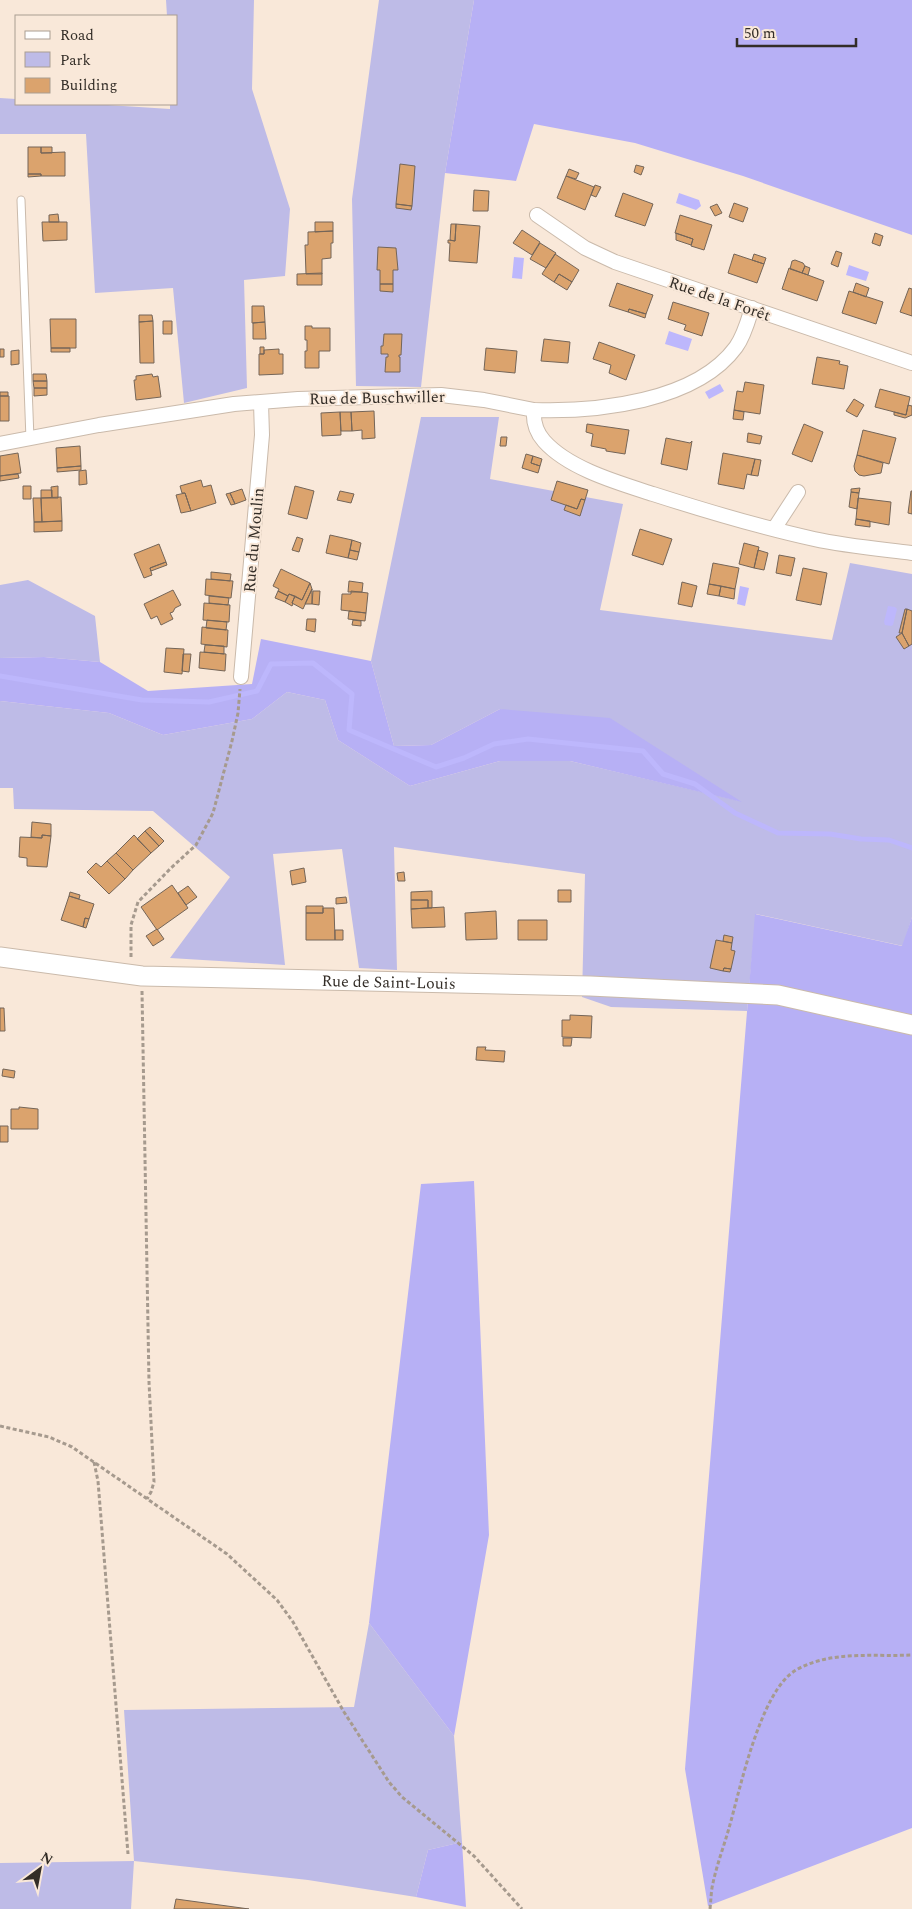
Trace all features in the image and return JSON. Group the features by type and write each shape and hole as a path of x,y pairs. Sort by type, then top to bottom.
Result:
{"street":[{"name":"Rue de la Forêt","path":"537,215 596,255 912,363"},
{"name":"Rue de Buschwiller","path":"0,444 167,414 234,404 298,399 433,395 462,397 534,410 570,410 612,406 648,399 686,385 710,371 730,355 743,336 752,308"},
{"name":"Rue du Moulin","path":"241,680 262,435 261,403"},
{"path":"534,410 536,430 553,449 570,460 615,481 704,510 774,529 816,539 912,554"},
{"path":"774,529 798,492"},
{"name":"Rue de Saint-Louis","path":"0,957 137,976 590,986 778,995 912,1025"}],"lane":[{"path":"21,200 30,439"}],"path":[{"path":"147,1499 154,1482 149,1382 137,976 130,945 131,925 138,902 196,845 213,813 224,775 238,706 241,680"},
{"path":"0,1426 60,1440 94,1461 228,1554 277,1600 293,1622 344,1712 389,1782 402,1797 474,1856 522,1909"},
{"path":"94,1461 99,1491 128,1854"},
{"path":"710,1909 713,1883 750,1751 773,1699 786,1681 795,1671 834,1658 861,1655 912,1655"}],"green space":[{"path":"166,0 254,0 252,89 290,209 285,276 244,280 247,388 184,403 173,288 95,293 86,134 0,134 0,98 15,99 15,105 108,105 170,109 170,105 178,105 178,15 167,15"},
{"path":"379,0 474,0 445,173 421,387 356,386 352,199"},
{"path":"421,417 499,417 490,479 623,504 600,610 832,640 850,563 912,574 912,917 903,946 756,914 747,1011 611,1007 582,997 585,874 394,847 397,970 359,968 342,849 273,854 285,965 170,958 230,877 153,811 14,809 13,788 0,788 0,701 109,713 163,735 252,719 287,692 325,700 338,740 410,786 500,761 570,761 740,801 500,709 431,745 394,746 371,661"},
{"path":"28,580 95,616 100,662 44,657 0,658 0,585"},
{"path":"369,1623 454,1736 462,1842 428,1850 416,1897 308,1880 134,1861 124,1710 354,1707"},
{"path":"134,1861 131,1909 0,1909 0,1863"}],"shaded area":[{"path":"474,0 912,0 912,235 743,176 635,143 534,124 516,181 445,173"},
{"path":"679,193 699,200 701,206 696,210 676,203"},
{"path":"514,257 524,258 522,279 512,278"},
{"path":"849,265 869,272 866,281 846,275"},
{"path":"669,331 692,339 688,351 665,344"},
{"path":"720,384 724,391 709,399 705,392"},
{"path":"740,586 749,588 745,606 737,604"},
{"path":"888,606 897,609 893,625 891,626 885,625 884,622"},
{"path":"261,639 371,661 394,746 431,745 500,709 610,718 742,802 570,761 500,761 410,786 338,740 325,700 287,692 252,719 163,735 109,713 0,701 0,658 44,657 100,662 148,691 252,684"},
{"path":"755,914 902,946 912,917 912,1828 708,1906 685,1769"},
{"path":"474,1181 489,1535 454,1736 369,1623 421,1184"},
{"path":"462,1842 466,1907 416,1897 428,1850"}],"building":[{"path":"28,147 41,147 41,153 65,152 65,176 28,174"},
{"path":"41,147 52,147 52,153 41,153"},
{"path":"400,164 415,166 412,206 396,204"},
{"path":"636,165 644,167 641,175 634,172"},
{"path":"569,169 579,173 576,179 566,176"},
{"path":"28,174 41,174 41,176 28,177"},
{"path":"566,176 594,187 585,210 557,198"},
{"path":"595,185 601,187 596,197 591,195"},
{"path":"474,190 489,191 488,211 473,211"},
{"path":"623,193 653,204 645,226 615,216"},
{"path":"734,203 748,208 743,222 729,217"},
{"path":"396,204 412,206 411,210 396,208"},
{"path":"717,204 722,213 715,216 710,207"},
{"path":"58,214 59,222 49,222 49,215"},
{"path":"680,215 712,225 704,250 691,246 693,239 675,233"},
{"path":"42,222 67,222 67,240 43,241"},
{"path":"315,222 333,222 333,231 315,232"},
{"path":"451,224 456,224 455,241 450,240"},
{"path":"456,224 480,226 477,263 449,261 450,243 448,243 448,240 455,241"},
{"path":"522,230 540,242 532,255 513,243"},
{"path":"333,231 331,258 322,259 322,274 306,274 305,245 308,245 308,232"},
{"path":"676,233 693,239 691,245 676,240"},
{"path":"875,233 883,236 880,246 872,243"},
{"path":"540,243 556,253 546,268 530,259"},
{"path":"378,247 396,248 398,270 393,270 393,284 380,284 380,270 377,270"},
{"path":"836,251 842,253 838,267 831,264"},
{"path":"555,254 579,270 572,282 559,274 554,282 542,274"},
{"path":"734,254 764,264 757,283 728,273"},
{"path":"754,254 766,258 764,264 752,260"},
{"path":"795,260 803,263 805,266 802,273 790,269 792,261"},
{"path":"805,266 810,268 808,275 802,273"},
{"path":"789,268 824,281 817,301 782,289"},
{"path":"322,273 322,285 297,285 297,274"},
{"path":"559,274 572,282 567,290 554,282"},
{"path":"617,283 653,295 646,314 629,309 628,312 609,306"},
{"path":"856,283 869,288 866,297 853,292"},
{"path":"380,284 393,284 393,292 380,291"},
{"path":"909,288 912,289 912,316 900,312"},
{"path":"849,291 883,302 876,324 842,313"},
{"path":"673,302 709,313 702,336 684,330 686,325 668,319"},
{"path":"252,306 264,306 265,322 252,323"},
{"path":"629,309 646,314 645,318 628,312"},
{"path":"139,315 152,315 153,321 139,322"},
{"path":"50,319 76,319 76,348 51,348"},
{"path":"153,321 154,363 140,363 139,322"},
{"path":"163,321 172,321 172,334 163,334"},
{"path":"265,322 266,339 253,339 253,323"},
{"path":"305,326 330,328 330,351 319,351 319,368 305,368 307,340 305,340"},
{"path":"384,334 402,334 401,355 399,355 400,372 385,372 388,354 381,354"},
{"path":"544,339 570,342 568,363 541,361"},
{"path":"599,342 635,355 626,380 609,373 611,365 593,359"},
{"path":"260,347 264,347 264,354 260,354"},
{"path":"51,348 70,348 70,352 51,352"},
{"path":"486,348 517,351 515,373 484,370"},
{"path":"0,349 4,349 4,357 0,357"},
{"path":"279,349 279,354 283,354 283,374 259,375 259,354 264,354 264,350"},
{"path":"19,350 19,364 11,365 11,351"},
{"path":"817,357 840,361 839,364 848,366 844,389 812,384"},
{"path":"33,374 46,374 47,381 33,381"},
{"path":"152,374 153,377 158,376 161,397 136,400 134,380 136,380 136,376"},
{"path":"33,381 47,381 47,388 34,388"},
{"path":"745,382 764,385 760,414 734,410 737,391 743,392"},
{"path":"34,388 47,388 47,395 34,396"},
{"path":"880,389 910,397 906,415 875,407"},
{"path":"0,392 8,392 8,396 0,396"},
{"path":"0,396 9,396 9,421 0,421"},
{"path":"854,399 864,405 857,417 846,411"},
{"path":"908,405 912,406 912,415 905,418 894,415 894,412 906,415"},
{"path":"734,410 744,412 743,420 733,419"},
{"path":"374,411 375,438 362,439 362,430 352,431 351,412"},
{"path":"340,412 351,412 352,431 341,431"},
{"path":"340,412 341,435 322,436 321,413"},
{"path":"587,424 629,430 625,454 591,446 593,434 586,432"},
{"path":"804,424 823,432 812,462 792,454"},
{"path":"863,430 896,438 889,464 857,455"},
{"path":"748,433 762,436 760,444 747,442"},
{"path":"501,437 507,437 506,446 500,446"},
{"path":"666,438 690,443 692,441 687,470 661,464"},
{"path":"80,446 81,466 57,468 56,448"},
{"path":"18,453 21,473 0,476 0,456"},
{"path":"723,453 755,459 751,475 747,474 744,489 718,484"},
{"path":"526,454 533,456 531,463 540,466 538,473 522,468"},
{"path":"857,455 883,463 881,473 859,475 855,471 854,466"},
{"path":"533,456 542,459 540,466 531,463"},
{"path":"755,459 761,460 758,476 751,475"},
{"path":"81,466 81,470 57,472 57,468"},
{"path":"86,470 87,484 79,485 79,471"},
{"path":"18,474 19,478 0,481 0,476"},
{"path":"201,480 203,487 211,485 216,503 191,511 185,493 182,493 180,486"},
{"path":"557,481 588,490 585,500 581,499 577,509 551,500"},
{"path":"23,486 31,486 31,499 23,499"},
{"path":"58,486 58,498 52,498 51,487"},
{"path":"295,486 314,491 307,519 288,514"},
{"path":"860,488 859,493 851,492 851,489"},
{"path":"242,489 246,500 235,504 230,493"},
{"path":"41,490 52,490 52,498 41,498"},
{"path":"340,491 354,494 351,503 337,500"},
{"path":"912,491 912,514 908,513"},
{"path":"851,492 859,493 857,509 849,507"},
{"path":"185,493 191,511 181,513 176,495"},
{"path":"230,493 235,504 231,505 226,494"},
{"path":"61,497 62,521 42,522 41,498"},
{"path":"33,498 41,498 42,522 34,522"},
{"path":"858,498 891,502 889,525 856,519"},
{"path":"581,499 585,500 580,516 564,510 566,505 577,509"},
{"path":"856,519 870,521 870,527 855,525"},
{"path":"62,521 62,531 34,532 34,522"},
{"path":"640,529 672,539 663,565 632,555"},
{"path":"330,535 352,540 348,558 326,553"},
{"path":"297,537 303,539 299,552 292,550"},
{"path":"352,540 361,543 359,552 350,550"},
{"path":"744,543 759,547 754,568 739,564"},
{"path":"159,544 166,562 150,568 152,575 144,578 134,554"},
{"path":"350,550 359,552 357,560 348,558"},
{"path":"758,550 768,553 764,570 754,568"},
{"path":"779,555 795,558 791,576 776,573"},
{"path":"166,562 167,565 151,571 150,568"},
{"path":"713,563 739,568 735,589 709,584"},
{"path":"803,568 827,573 821,605 796,600"},
{"path":"281,569 310,583 302,600 289,594 288,596 273,586"},
{"path":"211,572 231,574 230,581 211,579"},
{"path":"206,579 233,581 231,598 205,595"},
{"path":"349,581 363,583 362,592 348,592"},
{"path":"682,582 697,586 692,607 678,604"},
{"path":"310,583 312,589 303,609 292,603 295,596 302,600"},
{"path":"709,584 721,586 719,596 707,594"},
{"path":"721,586 735,589 734,599 719,596"},
{"path":"312,589 312,604 305,604"},
{"path":"173,590 181,605 170,613 173,619 161,625 157,616 151,619 144,604"},
{"path":"278,591 288,596 285,602 275,598"},
{"path":"313,591 320,591 319,605 312,604"},
{"path":"351,591 368,593 366,613 341,610 342,594 351,594"},
{"path":"289,594 295,596 292,606 285,602"},
{"path":"209,596 229,598 228,605 209,603"},
{"path":"204,603 230,605 229,622 203,620"},
{"path":"905,609 907,609 902,633 899,633"},
{"path":"907,609 912,611 912,644 909,646 902,633"},
{"path":"349,611 366,613 365,621 348,619"},
{"path":"307,619 316,619 315,632 306,630"},
{"path":"207,620 227,622 226,630 206,628"},
{"path":"353,620 361,621 361,626 352,625"},
{"path":"202,627 228,630 227,647 201,644"},
{"path":"902,633 909,646 904,649 896,637"},
{"path":"205,645 224,646 224,654 204,652"},
{"path":"166,648 184,649 182,674 164,672"},
{"path":"200,652 226,654 225,671 199,668"},
{"path":"183,654 191,654 189,672 182,671"},
{"path":"32,822 51,824 51,836 42,835 42,838 31,837"},
{"path":"150,827 164,841 159,846 145,831"},
{"path":"145,831 159,846 151,853 137,839"},
{"path":"42,835 51,836 47,867 27,866 27,858 19,857 20,837 42,838"},
{"path":"134,835 151,853 133,870 116,853"},
{"path":"116,853 133,870 125,879 107,861"},
{"path":"107,861 125,879 109,894 87,872 96,863 101,867"},
{"path":"304,868 306,882 292,885 290,871"},
{"path":"404,872 405,881 398,881 397,873"},
{"path":"172,885 188,908 157,930 141,907"},
{"path":"188,886 197,897 186,905 178,893"},
{"path":"558,890 571,890 571,902 558,902"},
{"path":"432,891 432,908 428,908 428,900 411,900 411,892"},
{"path":"70,892 80,895 79,899 69,896"},
{"path":"69,896 94,904 89,919 85,918 83,927 61,920"},
{"path":"346,897 347,903 336,904 336,898"},
{"path":"411,900 428,900 428,908 411,909"},
{"path":"306,906 323,906 323,913 306,913"},
{"path":"444,907 445,927 412,928 411,909"},
{"path":"323,908 334,908 335,940 306,940 306,913 323,913"},
{"path":"496,911 497,939 466,940 465,913"},
{"path":"85,918 89,919 86,928 83,927"},
{"path":"518,920 547,920 547,940 518,940"},
{"path":"157,929 164,939 153,946 146,936"},
{"path":"335,930 343,930 343,940 335,940"},
{"path":"724,935 733,937 732,943 723,941"},
{"path":"716,940 732,943 731,950 735,951 731,969 724,968 723,971 710,968"},
{"path":"724,968 731,969 730,972 723,971"},
{"path":"0,1008 4,1008 5,1031 0,1031"},
{"path":"570,1015 592,1016 591,1038 562,1037 562,1020 570,1020"},
{"path":"563,1038 572,1038 571,1046 563,1046"},
{"path":"477,1047 486,1047 485,1050 505,1051 504,1062 476,1060"},
{"path":"3,1069 15,1071 14,1078 2,1076"},
{"path":"19,1107 38,1109 38,1129 11,1129 11,1109 19,1109"},
{"path":"0,1126 8,1126 8,1142 0,1142"},
{"path":"176,1899 249,1909 174,1909"}],"waterway":[{"path":"0,676 142,700 209,702 257,691 271,664 313,663 352,694 349,730 436,767 464,758 494,744 528,739 643,751 663,774 695,784 735,813 778,833 830,834 861,839 889,840 912,848"}]}
